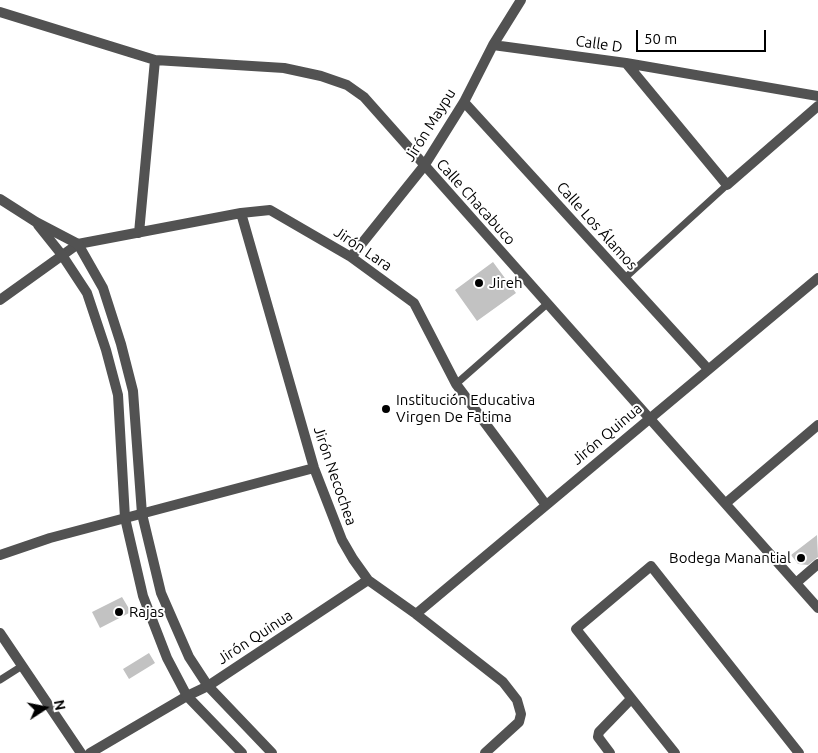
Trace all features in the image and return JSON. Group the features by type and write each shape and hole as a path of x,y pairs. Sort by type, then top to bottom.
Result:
{"street":[{"name":"Jirón Maypu","path":"351,257 424,166 464,102 493,45 520,0"},
{"name":"Calle Chacabuco","path":"0,12 155,60 284,68 321,76 347,85 364,97 818,608"},
{"name":"Calle D","path":"493,45 626,63 818,96"},
{"path":"139,233 155,60"},
{"path":"626,63 727,185 818,106"},
{"name":"Calle Los Álamos","path":"464,102 708,369"},
{"path":"0,199 36,222 78,244 103,288 121,344 133,392 142,514 161,593 189,657 208,686 272,753"},
{"name":"Jirón Lara","path":"0,300 78,244 241,213 270,210 351,257 414,303 456,384 546,505"},
{"name":"Jirón Necochea","path":"241,213 314,468 342,540 368,580 416,614 503,682 518,700 521,714 519,722 485,753"},
{"path":"36,222 87,293 106,350 118,395 125,518 143,596 167,658 187,696 242,753"},
{"name":"Jirón Quinua","path":"416,614 818,278"},
{"path":"726,503 818,425"},
{"path":"0,555 50,538 314,468"},
{"path":"796,583 818,564"},
{"path":"675,753 576,629 651,566 800,753"},
{"name":"Jirón Quinua","path":"187,696 208,686 368,580"},
{"path":"0,633 81,753"},
{"path":"90,753 187,696"},
{"path":"610,753 598,737 599,732 630,699"}],"lane":[{"path":"625,278 727,185"},
{"path":"456,384 547,304"},
{"path":"0,680 22,666"}],"building":[{"path":"493,262 516,293 477,321 455,290"},
{"path":"817,535 818,557 808,565 798,564 791,555"},
{"path":"122,597 131,612 100,628 92,612"},
{"path":"149,653 155,663 129,679 123,669"}],"place":[{"name":"Jireh","path":"479,283"},
{"name":"Institución Educativa Virgen De Fatima","path":"386,409"},
{"name":"Bodega Manantial","path":"801,558"},
{"name":"Rajas","path":"119,612"}]}
